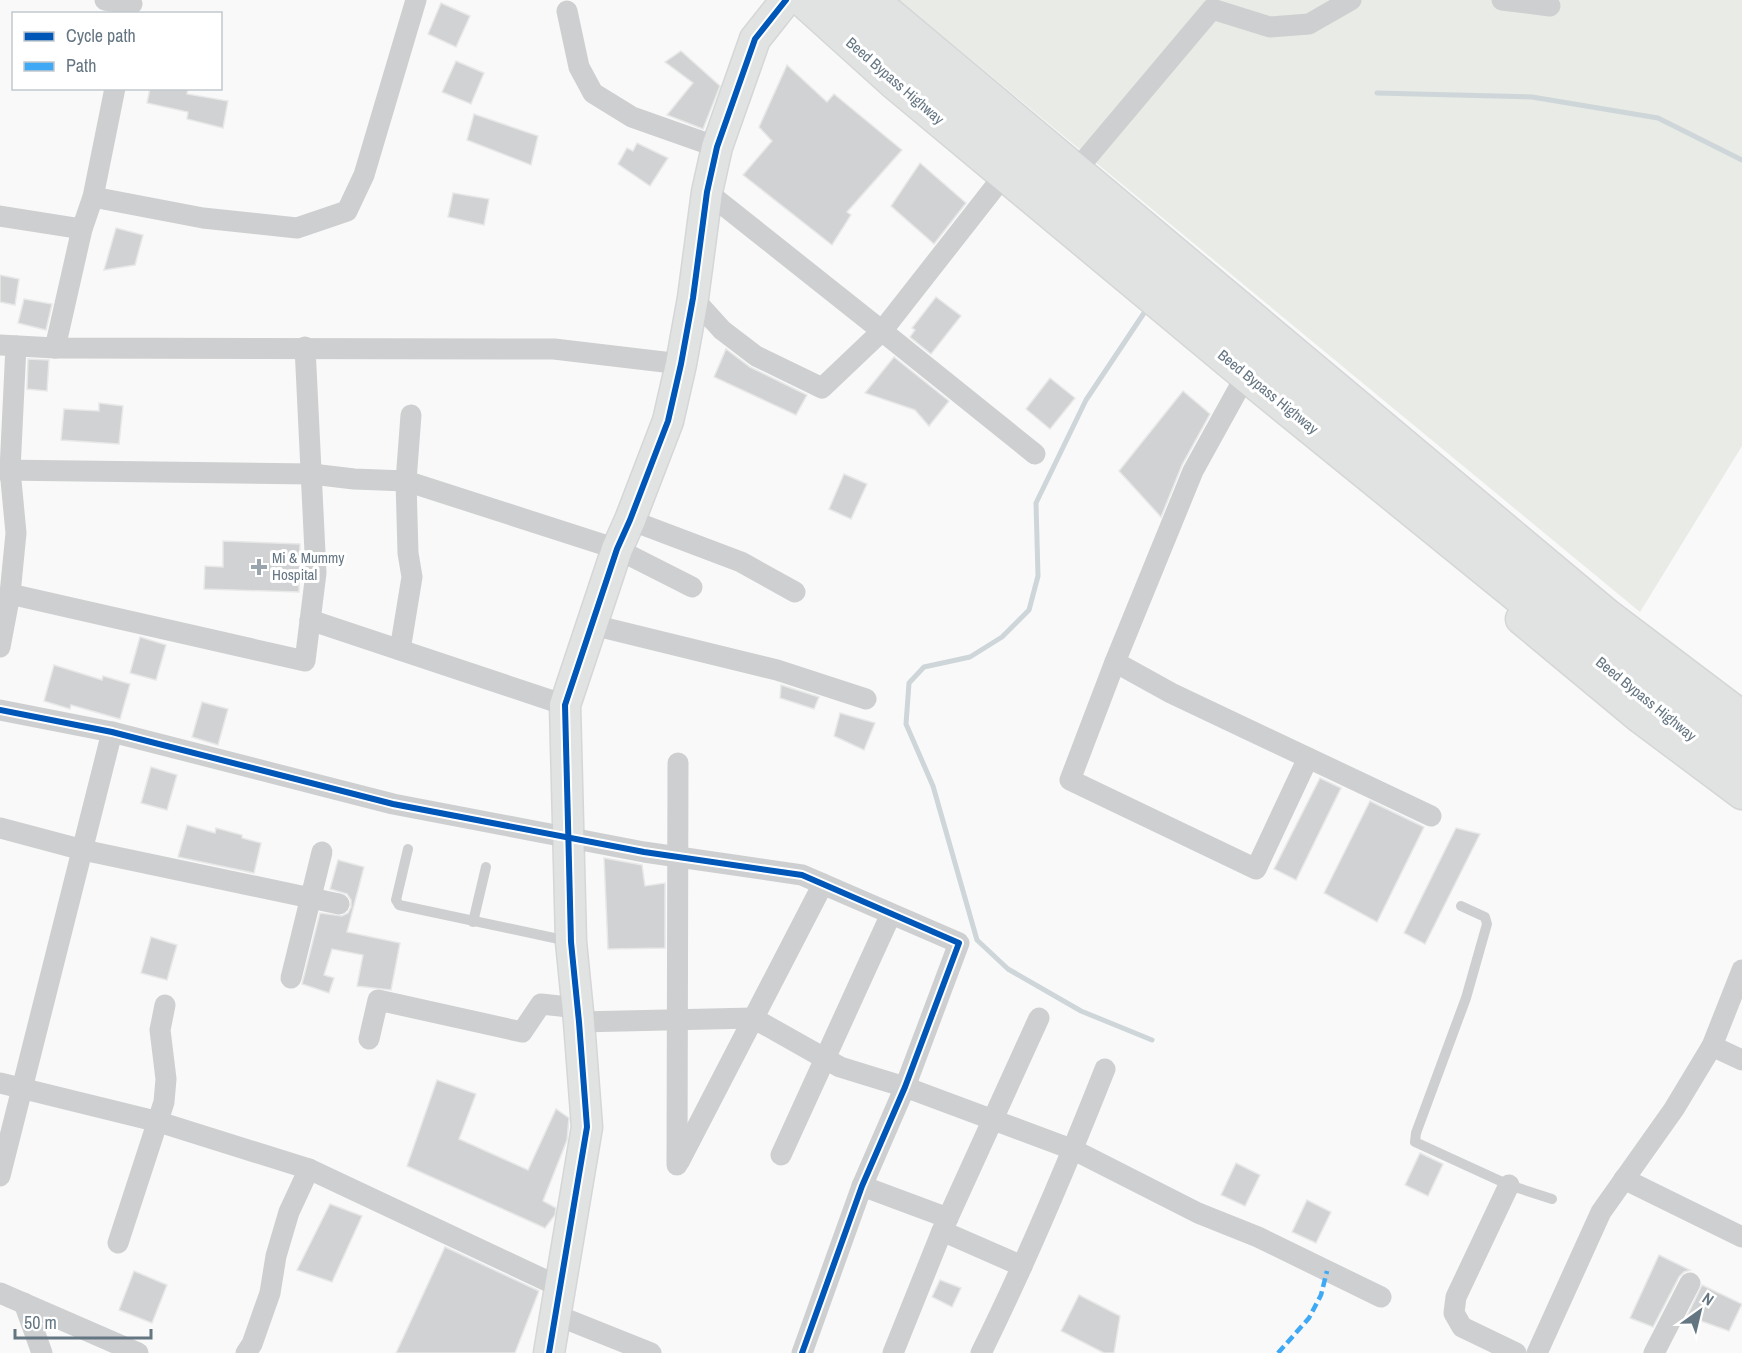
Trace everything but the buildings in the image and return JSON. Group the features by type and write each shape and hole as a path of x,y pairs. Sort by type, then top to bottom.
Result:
{"highway":[{"name":"Beed Bypass Highway","path":"840,0 1070,178 1299,369 1418,496 1654,707 1742,774"},
{"name":"Beed Bypass Highway","path":"787,1 894,82 1000,180 1243,380 1418,496 1742,740"}],"street":[{"path":"105,0 132,6"},
{"path":"93,197 203,218 297,228 348,211 364,175 416,0"},
{"path":"874,0 1070,178 1212,9 1270,27 1309,24 1351,0"},
{"path":"1502,0 1550,6"},
{"path":"549,1353 586,1127 579,1015 571,942 565,705 617,549 668,421 693,298 707,192 717,147 755,39 787,1"},
{"path":"567,11 579,67 593,93 632,117 717,147"},
{"path":"55,348 82,229 93,197 115,90"},
{"path":"693,298 722,330 756,356 822,388 882,331 1000,180"},
{"path":"707,192 1035,454"},
{"path":"0,216 82,229"},
{"path":"0,647 10,594 16,533 5,470 8,346 554,349 681,364"},
{"path":"10,594 305,661 316,573 305,347"},
{"path":"1243,380 1193,471 1115,662 1070,780 1256,869 1308,758"},
{"path":"400,650 412,577 408,553 406,481 411,415"},
{"path":"5,470 312,474 354,479 406,481 617,549 692,587"},
{"path":"1418,496 1606,614 1742,716"},
{"path":"1418,496 1639,717 1742,794"},
{"path":"630,520 741,562 795,592"},
{"path":"310,620 565,705"},
{"path":"593,625 777,670 866,699"},
{"path":"1115,662 1171,693 1431,816"},
{"path":"0,710 112,732 393,804 567,838 802,875 959,943 905,1087 862,1186 802,1353"},
{"path":"0,1176 112,732"},
{"path":"678,763 678,1165 823,884"},
{"path":"0,828 83,850 339,904"},
{"path":"291,978 322,852"},
{"path":"781,1155 891,914"},
{"path":"1536,1353 1600,1212 1674,1109 1712,1046 1742,970"},
{"path":"369,1039 378,1000 522,1032 541,1004 579,1015 679,1021 753,1018 840,1067 905,1087 1074,1150 1198,1213 1258,1237 1381,1297"},
{"path":"118,1244 164,1102 166,1079 160,1030 165,1005"},
{"path":"893,1353 945,1225 1039,1017"},
{"path":"1712,1046 1742,1060"},
{"path":"981,1353 1074,1150 1105,1069"},
{"path":"0,1083 159,1122 309,1169 651,1353"},
{"path":"246,1353 252,1344 270,1293 276,1256 289,1212 309,1169"},
{"path":"1624,1179 1740,1232"},
{"path":"1509,1185 1456,1297 1454,1313 1462,1327 1516,1353"},
{"path":"862,1186 945,1225 1022,1266"},
{"path":"1654,1353 1690,1283"},
{"path":"0,1293 138,1353"},
{"path":"24,1303 42,1353"}],"lane":[{"path":"408,849 396,900 399,905 571,942"},
{"path":"473,922 486,867"},
{"path":"1461,906 1485,917 1487,924 1466,998 1416,1133 1415,1142 1509,1185 1552,1199"}],"shaded area":[{"path":"899,0 1742,0 1742,446 1640,612"}],"waterway":[{"path":"1377,93 1532,97 1658,118 1742,160"},
{"path":"1144,313 1086,400 1036,503 1038,576 1029,610 1002,637 970,657 924,667 909,683 906,724 933,786 977,940 1008,969 1081,1011 1152,1040"}],"marked path":[{"path":"1278,1353 1309,1318 1321,1295 1327,1271"}],"cycle path":[{"path":"549,1353 587,1127 571,942 565,705 617,549 668,421 693,298 707,192 717,147 755,39 786,0"},
{"path":"0,710 112,732 393,804 644,852 802,875 959,943 905,1087 862,1186 802,1353"}],"place":[{"name":"Mi & Mummy Hospital","path":"259,567"}]}
